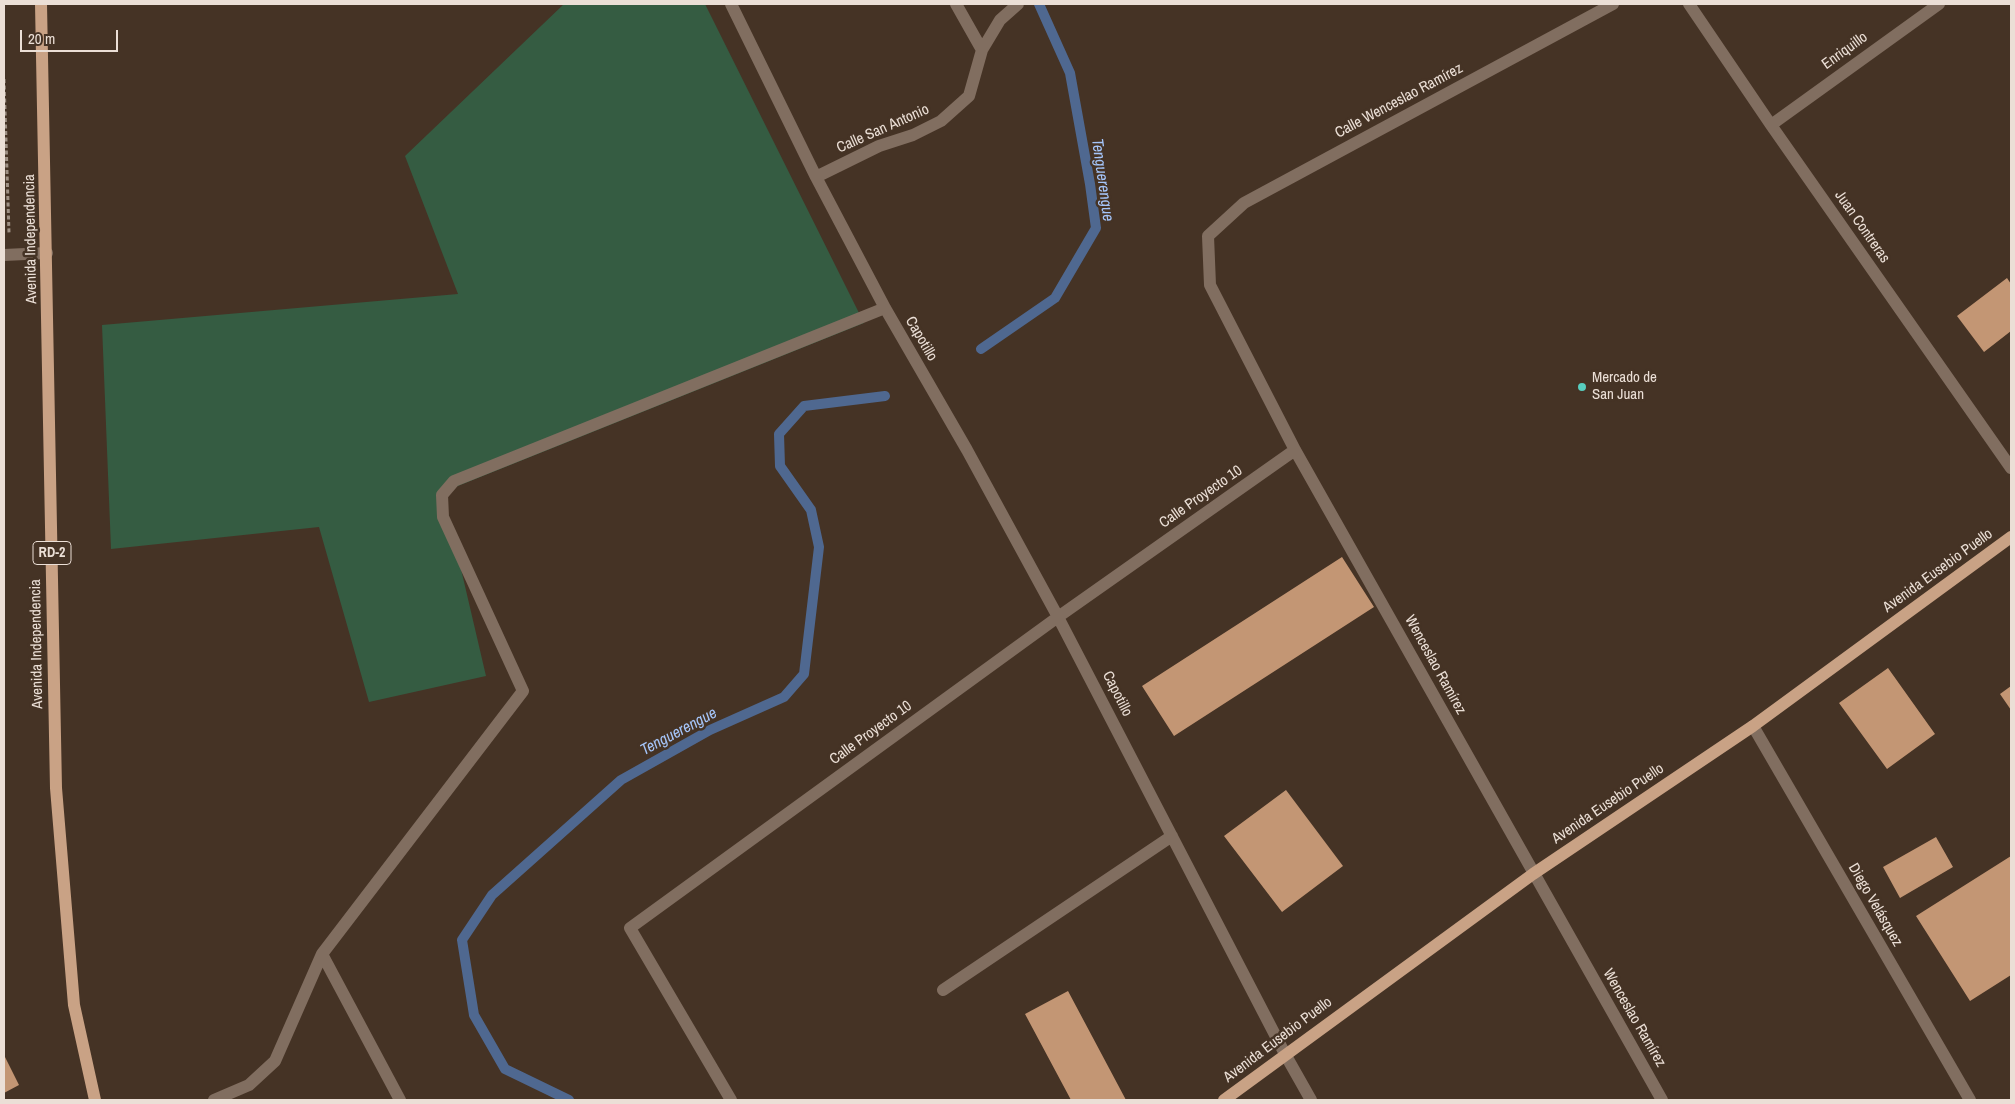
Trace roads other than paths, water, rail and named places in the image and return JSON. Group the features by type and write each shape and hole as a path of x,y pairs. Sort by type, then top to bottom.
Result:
{"main road":[{"name":"Avenida Independencia","path":"41,4 56,788 74,1005 95,1100"},
{"name":"Avenida Eusebio Puello","path":"1224,1100 1533,874 1753,726 2011,538"}],"street":[{"name":"Capotillo","path":"731,4 816,177 885,308 1058,617 1285,1054 1311,1100"},
{"path":"956,4 982,50"},
{"name":"Calle San Antonio","path":"816,177 879,146 913,135 941,122 969,96 982,50 1000,20 1018,4"},
{"name":"Calle Wenceslao Ramírez","path":"1208,236 1244,203 1613,4"},
{"name":"Juan Contreras","path":"1689,4 1771,125 2011,468"},
{"name":"Enriquillo","path":"1771,125 1939,4"},
{"name":"Wenceslao Ramírez","path":"1208,236 1210,285 1295,450 1662,1100"},
{"path":"7,255 47,253"},
{"path":"214,1100 249,1085 275,1061 322,954 523,691 444,517 442,495 454,481 885,308"},
{"name":"Calle Proyecto 10","path":"731,1100 630,928 1058,617 1295,450"},
{"name":"Diego Velásquez","path":"1753,726 1970,1100"},
{"path":"943,990 1172,836"},
{"path":"322,954 400,1100"}],"waterway":[{"name":"Tenguerengue","path":"981,349 1055,298 1096,228 1070,73 1039,4"},
{"name":"Tenguerengue","path":"569,1100 505,1069 474,1015 462,940 492,895 621,780 710,730 784,697 804,674 819,547 811,510 780,466 779,434 804,406 885,396"}],"place":[{"name":"Mercado de San Juan","path":"1582,387"}]}
